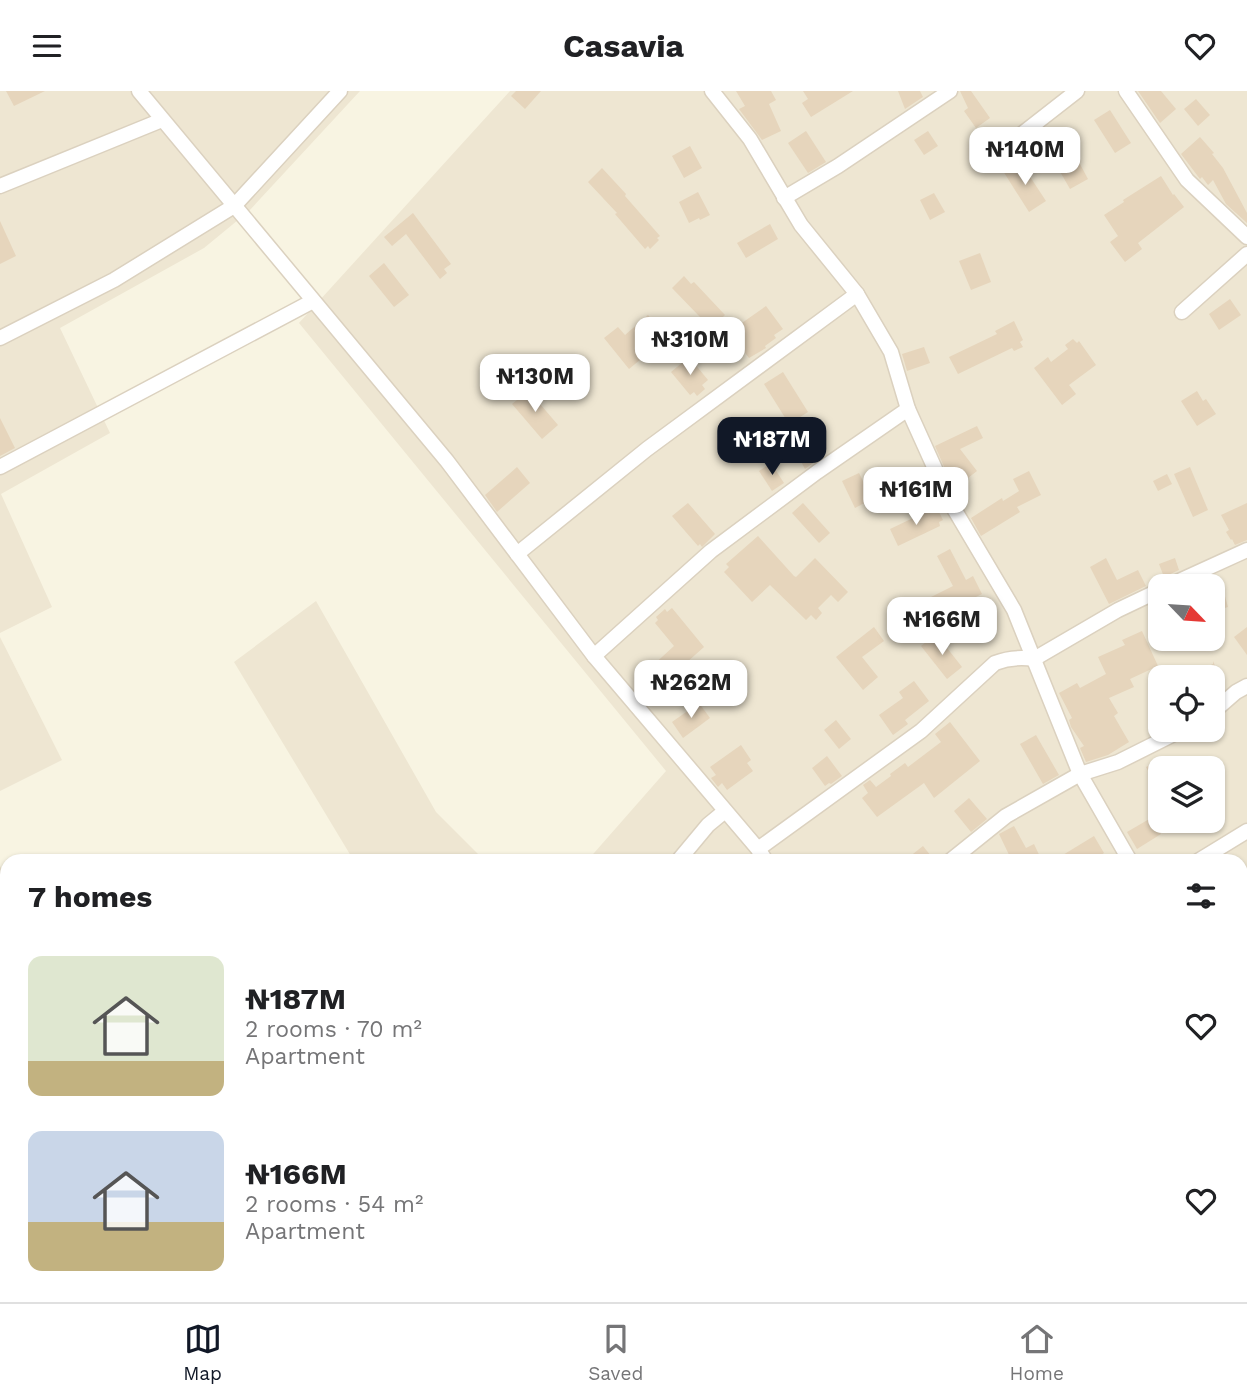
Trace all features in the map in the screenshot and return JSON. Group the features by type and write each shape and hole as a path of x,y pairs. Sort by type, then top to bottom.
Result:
{"street":[{"path":"139,91 447,461 594,656 761,854"},
{"path":"0,338 114,280 233,206 340,91"},
{"path":"712,91 750,139 801,225 857,294 891,352 908,409 950,502 1014,610 1080,774 1126,854"},
{"path":"784,198 838,166 950,91"},
{"path":"1000,151 1077,91"},
{"path":"1126,91 1186,180 1247,237"},
{"path":"0,185 162,120"},
{"path":"1182,312 1247,254"},
{"path":"517,554 647,449 857,294"},
{"path":"0,467 313,301"},
{"path":"594,656 711,551 908,409"},
{"path":"1194,574 1247,550"},
{"path":"763,854 921,731 995,663 1004,659 1034,659 1148,596"},
{"path":"1225,702 1247,685"},
{"path":"959,854 1006,816 1080,774 1118,762 1158,742"},
{"path":"684,854 708,825 724,811"},
{"path":"1209,854 1247,831"}],"shaded area":[{"path":"0,91 360,91 249,211 204,248 60,328 110,433 1,494 52,607 0,633"},
{"path":"510,91 1247,91 1247,854 593,854 666,771 299,323"},
{"path":"316,601 436,812 478,854 350,854 234,662"},
{"path":"0,637 62,760 0,791"}],"building":[{"path":"6,91 45,91 14,106"},
{"path":"516,91 541,91 525,109 511,96"},
{"path":"736,91 771,91 776,100 769,104 781,131 762,140 739,109 745,106"},
{"path":"803,91 853,91 811,117 802,103 808,99"},
{"path":"898,91 920,91 923,97 905,109"},
{"path":"960,91 971,91 990,118 976,128 964,111 968,108"},
{"path":"1138,91 1161,91 1176,109 1160,123"},
{"path":"1196,99 1210,115 1198,126 1184,109"},
{"path":"1110,110 1131,143 1115,153 1094,120"},
{"path":"806,131 826,162 808,173 788,143"},
{"path":"928,131 938,146 924,155 914,140"},
{"path":"1200,137 1223,168 1247,213 1247,223 1226,204 1213,180 1208,185 1202,177 1200,179 1181,154"},
{"path":"1066,138 1088,179 1070,189 1047,149"},
{"path":"690,146 702,168 684,178 672,156"},
{"path":"1021,163 1046,201 1029,212 1003,171"},
{"path":"602,168 660,236 650,249 648,246 645,249 588,182"},
{"path":"1161,176 1184,207 1138,243 1142,249 1125,262 1110,242 1118,236 1104,215"},
{"path":"698,192 710,215 689,223 679,202"},
{"path":"934,193 945,212 930,220 920,200"},
{"path":"413,213 451,264 444,269 447,273 440,279 406,234 392,246 384,237"},
{"path":"0,221 16,256 0,264"},
{"path":"770,224 778,239 746,258 737,243"},
{"path":"980,253 991,282 971,290 959,261"},
{"path":"384,263 409,295 394,307 369,276"},
{"path":"684,276 691,284 694,282 725,315 706,333 695,322 700,317 672,288"},
{"path":"1230,299 1241,315 1219,330 1209,314"},
{"path":"766,306 783,329 774,335 776,338 765,346 766,348 749,358 729,332"},
{"path":"648,315 671,343 657,355 652,350 629,369 604,338 618,327 625,335"},
{"path":"1014,321 1023,340 1020,342 1023,347 1014,351 1012,348 958,374 949,357 997,334 995,331"},
{"path":"1073,339 1077,343 1079,341 1096,365 1069,385 1076,394 1062,405 1034,368 1048,357 1051,362 1068,349 1065,345"},
{"path":"924,347 930,363 907,371 902,354"},
{"path":"572,355 586,371 571,383 558,368"},
{"path":"689,357 708,380 702,385 705,389 697,396 694,392 690,395 671,372"},
{"path":"783,372 808,412 789,424 764,384"},
{"path":"523,390 525,393 528,390 558,425 542,439 512,404"},
{"path":"1197,391 1216,414 1197,426 1181,401"},
{"path":"0,418 15,448 0,456"},
{"path":"977,426 983,438 960,449 977,471 959,485 945,469 935,446"},
{"path":"808,437 820,458 805,469 792,445"},
{"path":"771,463 784,483 772,491 759,471"},
{"path":"517,467 530,483 497,512 485,495"},
{"path":"1190,467 1208,510 1193,517 1174,474"},
{"path":"1029,471 1041,495 1017,507 1020,512 981,536 971,518 1002,498 1003,501 1019,491 1013,479"},
{"path":"859,473 872,499 855,508 842,481"},
{"path":"1167,474 1172,484 1158,491 1153,481"},
{"path":"688,503 715,534 702,547 700,544 698,546 672,516"},
{"path":"803,503 830,533 819,543 792,513"},
{"path":"1247,503 1247,540 1235,545 1226,532 1229,530 1221,515"},
{"path":"932,509 934,512 938,510 943,520 939,522 940,526 898,546 890,529"},
{"path":"758,536 794,576 815,558 848,592 838,602 831,595 818,608 822,613 816,620 811,615 806,620 770,585 752,602 724,572 729,567 726,564"},
{"path":"950,549 966,580 973,576 982,594 935,617 927,599 953,586 937,556"},
{"path":"1106,558 1117,580 1138,570 1146,586 1109,604 1090,567"},
{"path":"1175,558 1179,570 1163,574 1159,564"},
{"path":"672,608 704,647 651,694 648,691 644,695 636,687 641,683 638,679 674,646 655,623 658,620 656,617 665,609 667,612"},
{"path":"874,627 884,641 862,657 878,677 863,690 836,657"},
{"path":"1247,627 1247,655 1234,637"},
{"path":"1142,631 1148,651 1151,651 1158,665 1148,665 1148,671 1130,679 1134,687 1109,698 1118,713 1114,716 1129,742 1108,755 1086,762 1080,748 1084,746 1071,727 1069,720 1072,718 1059,693 1077,683 1080,688 1106,674 1098,657 1125,645 1122,640"},
{"path":"936,634 962,667 947,679 921,646"},
{"path":"914,681 929,701 905,720 908,724 893,735 879,715 903,698 899,692"},
{"path":"699,703 710,718 683,738 672,722"},
{"path":"836,720 851,739 839,749 824,730"},
{"path":"950,722 980,761 934,798 924,783 877,817 862,798 868,793 863,785 870,780 876,787 905,763 908,767 941,742 935,734"},
{"path":"1036,735 1059,775 1043,784 1020,744"},
{"path":"741,745 751,760 747,763 753,771 727,790 722,783 718,787 711,778 716,775 710,767"},
{"path":"827,756 842,776 825,786 812,768"},
{"path":"969,798 987,819 971,832 954,811"},
{"path":"1148,820 1148,833 1161,834 1137,849 1127,832"},
{"path":"1014,826 1026,848 1034,844 1039,854 1009,854 999,834"},
{"path":"1094,836 1104,853 1102,854 1064,854"},
{"path":"923,846 929,854 913,854"}]}
